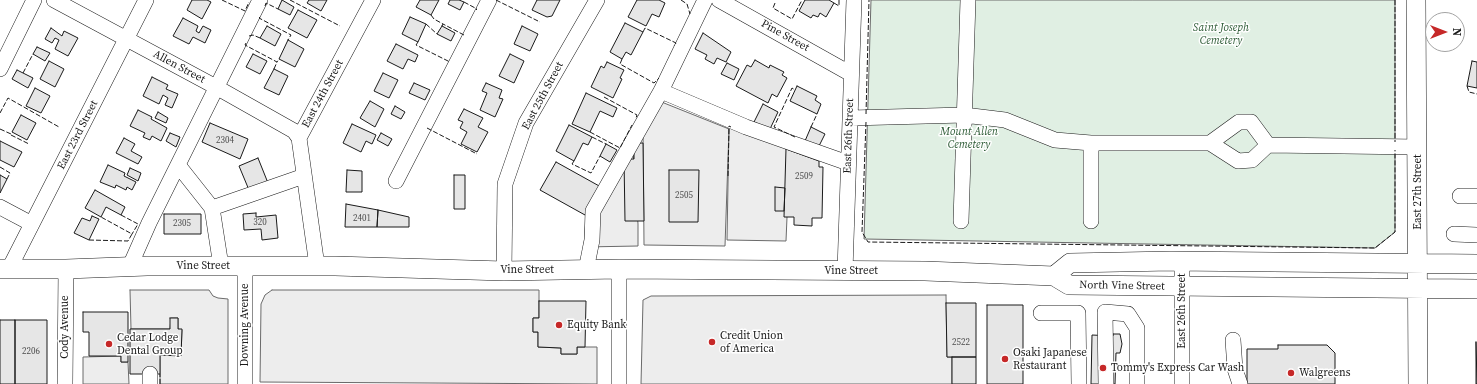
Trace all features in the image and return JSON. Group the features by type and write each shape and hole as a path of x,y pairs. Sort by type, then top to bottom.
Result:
{"main road":[{"name":"East 27th Street","path":"1416,0 1419,288 1418,384"},
{"name":"North Vine Street","path":"1477,264 1182,261 1070,263 1054,276 1069,285 1477,289"},
{"name":"Vine Street","path":"4,269 66,270 130,266 317,266 504,271 619,269 925,271 1054,276"}],"street":[{"path":"0,69 34,0"},
{"name":"Allen Street","path":"54,0 216,87 294,131 299,138"},
{"name":"East 23rd Street","path":"4,269 32,224 146,0"},
{"path":"130,266 149,223 260,0"},
{"name":"East 24th Street","path":"317,266 299,138 373,0"},
{"path":"396,181 489,0"},
{"name":"East 25th Street","path":"504,271 506,184 526,124 597,0"},
{"path":"586,270 592,240 593,211 661,91 704,0"},
{"name":"Pine Street","path":"719,0 851,74"},
{"name":"East 26th Street","path":"845,271 854,0"},
{"path":"961,220 968,0"},
{"path":"661,91 746,127 848,163"},
{"path":"850,118 964,115 1005,120 1055,140 1091,143 1210,142 1239,122 1251,122 1268,145"},
{"path":"1210,142 1238,161 1252,160 1268,145 1418,146"},
{"path":"1091,143 1091,221"},
{"path":"178,165 212,208 221,266"},
{"path":"212,208 304,176"},
{"path":"1460,196 1477,196"},
{"path":"0,207 32,224"},
{"path":"1454,234 1477,235"},
{"name":"East 26th Street","path":"1182,261 1182,384"},
{"name":"Downing Avenue","path":"245,266 245,384"},
{"path":"619,269 619,384"},
{"name":"Cody Avenue","path":"65,384 66,270"},
{"path":"1041,312 1078,313 1079,384"},
{"path":"1106,384 1105,312 1128,314 1137,328 1137,384"},
{"path":"1233,340 1235,369 1240,384"}],"green space":[{"name":"Mount Allen Cemetery","path":"871,0 1395,0 1395,232 1375,248 864,239"}],"shaded area":[{"path":"659,101 729,129 725,246 644,245 643,128"},
{"path":"729,126 790,146 786,241 727,240"},
{"path":"633,150 638,246 584,247 586,218"},
{"path":"130,290 209,290 213,296 228,299 228,384 160,384 160,355 181,355 182,330 178,329 178,318 171,318 170,329 131,329"},
{"path":"272,290 539,290 539,318 533,318 533,332 538,332 538,347 561,348 561,354 577,354 577,347 597,347 597,384 260,382 261,304 265,295"},
{"path":"946,295 947,357 952,357 952,384 641,384 643,300 651,296"},
{"path":"121,356 121,362 128,362 129,384 83,384 83,357"}],"building":[{"path":"192,0 207,0 211,2 202,19 187,10"},
{"path":"282,0 294,7 290,15 278,9"},
{"path":"309,0 327,0 321,11 307,3"},
{"path":"420,0 439,0 431,15 416,7"},
{"path":"450,0 459,0 464,2 460,10 448,4"},
{"path":"537,0 560,0 552,16 547,17 532,10"},
{"path":"637,0 659,0 665,3 659,17 652,14 646,26 628,17"},
{"path":"805,0 829,0 834,3 826,17 820,13 818,17 813,15 811,18 799,11"},
{"path":"298,10 317,20 307,38 288,28"},
{"path":"410,17 426,24 418,42 402,34"},
{"path":"183,18 198,26 196,31 199,33 203,26 211,30 205,43 193,37 189,44 173,36"},
{"path":"625,23 643,32 631,55 626,52 622,59 610,52"},
{"path":"267,26 281,34 275,46 260,38"},
{"path":"442,26 455,33 451,41 437,34"},
{"path":"522,26 538,34 530,51 514,44"},
{"path":"51,28 62,36 64,31 78,38 68,56 55,49 59,40 55,38 52,43 45,39"},
{"path":"703,33 731,52 726,62 717,58 714,64 705,59 707,55 695,49"},
{"path":"288,40 304,49 295,67 279,59"},
{"path":"396,44 418,55 415,62 408,59 403,69 387,61"},
{"path":"37,47 50,53 45,61 33,54"},
{"path":"253,54 267,61 260,74 246,67"},
{"path":"510,54 524,61 514,83 499,76"},
{"path":"755,60 769,68 770,65 784,72 782,75 787,78 777,97 772,94 768,103 736,86 747,65 751,67"},
{"path":"49,61 64,69 55,87 40,79"},
{"path":"1472,61 1477,62 1477,88 1467,86"},
{"path":"607,62 624,70 620,78 622,79 613,98 591,87 601,66 604,68"},
{"path":"727,63 739,69 734,80 721,74"},
{"path":"274,69 288,76 279,95 264,88"},
{"path":"17,70 33,78 28,88 12,79"},
{"path":"383,73 398,80 389,98 374,91"},
{"path":"152,77 168,85 166,89 178,94 172,108 165,105 168,98 163,95 159,104 143,96"},
{"path":"414,83 430,90 425,100 409,93"},
{"path":"486,83 502,90 499,98 503,99 495,117 480,110 487,93 482,91"},
{"path":"797,86 817,96 815,100 821,104 817,114 790,101"},
{"path":"35,88 50,96 41,113 26,106"},
{"path":"586,93 617,108 613,117 600,111 590,132 572,124"},
{"path":"370,101 384,109 375,127 360,118"},
{"path":"763,104 778,112 770,129 754,122"},
{"path":"395,106 405,112 401,119 391,114"},
{"path":"464,109 483,118 478,127 488,132 477,152 461,144 467,132 460,128 463,122 458,120"},
{"path":"138,110 152,117 151,119 167,128 161,141 152,136 150,140 143,137 145,133 130,126"},
{"path":"158,112 168,118 166,123 155,118"},
{"path":"21,115 36,123 27,140 12,132"},
{"path":"210,123 248,139 240,159 202,142"},
{"path":"352,124 376,135 372,144 366,141 361,152 343,143"},
{"path":"569,125 592,137 588,145 583,143 574,161 556,151"},
{"path":"811,127 825,134 818,148 805,141"},
{"path":"170,133 180,137 176,147 166,141"},
{"path":"381,133 392,139 388,146 377,140"},
{"path":"124,138 135,144 131,151 142,157 138,164 116,153"},
{"path":"0,141 22,152 14,167 0,160"},
{"path":"634,143 643,143 644,221 625,221 624,159 634,159"},
{"path":"606,144 617,150 610,162 600,156"},
{"path":"786,149 819,161 819,167 823,167 822,218 812,218 812,226 794,225 794,217 784,217"},
{"path":"258,158 268,183 249,190 239,166"},
{"path":"556,162 601,187 585,215 540,190"},
{"path":"108,165 125,173 124,176 136,182 132,190 127,187 126,190 116,185 115,188 100,182"},
{"path":"130,168 141,173 138,181 127,175"},
{"path":"347,170 362,171 362,192 346,192"},
{"path":"669,170 699,170 698,222 669,222"},
{"path":"0,175 7,179 0,193"},
{"path":"454,175 465,175 465,209 454,209"},
{"path":"775,187 785,188 784,211 775,211"},
{"path":"95,190 125,207 121,215 106,207 101,217 85,208"},
{"path":"346,204 378,210 377,227 345,227"},
{"path":"378,210 409,217 409,227 377,227"},
{"path":"256,213 256,217 276,215 278,238 262,240 261,229 244,230 243,214"},
{"path":"164,214 201,214 201,234 164,234"},
{"path":"92,216 99,219 89,240 74,233 82,218 90,221"},
{"name":"Equity Bank","path":"539,301 586,301 585,347 577,347 577,354 561,354 561,348 538,347 538,332 533,332 533,318 539,318"},
{"path":"946,303 976,303 976,357 947,357"},
{"name":"Osaki Japanese Restaurant","path":"987,305 1023,305 1023,384 987,384"},
{"name":"Cedar Lodge Dental Group","path":"83,312 128,312 128,362 121,362 121,356 89,356 89,332 83,332"},
{"path":"170,318 178,318 178,329 182,329 181,356 160,355 160,374 130,374 130,329 170,329"},
{"path":"0,320 15,320 15,384 0,384"},
{"path":"15,320 47,320 47,384 15,384"},
{"name":"Tommy's Express Car Wash","path":"1113,334 1120,334 1122,344 1120,353 1116,353 1115,384 1091,384 1092,335 1113,336"},
{"path":"1476,342 1477,384 1476,384"},
{"name":"Walgreens","path":"1278,345 1327,345 1335,353 1335,384 1247,384 1247,349 1278,349"},
{"path":"952,357 976,357 976,384 952,384"}],"fence":[{"path":"222,0 245,11 249,2"},
{"path":"290,0 340,26"},
{"path":"496,0 540,22"},
{"path":"681,0 687,4 690,14"},
{"path":"775,3 773,8 792,19 802,0"},
{"path":"834,3 839,6 839,0"},
{"path":"866,114 869,0"},
{"path":"1395,0 1395,142"},
{"path":"464,2 477,9 476,10"},
{"path":"265,6 266,3 278,9"},
{"path":"431,15 434,19 443,24"},
{"path":"260,17 259,18 291,35 288,40"},
{"path":"426,24 437,34"},
{"path":"442,26 443,24 464,35"},
{"path":"643,32 645,28 676,43 674,46"},
{"path":"249,36 253,35 260,38"},
{"path":"418,42 416,45 450,62"},
{"path":"246,43 245,45 277,62 279,59"},
{"path":"23,73 33,54"},
{"path":"622,59 620,64 654,83 659,78"},
{"path":"274,69 277,62"},
{"path":"1467,86 1469,92 1477,94"},
{"path":"795,90 792,88 774,127 795,137"},
{"path":"604,97 637,115 636,118"},
{"path":"0,113 8,98 59,127"},
{"path":"811,127 817,114"},
{"path":"866,122 862,232 868,242 1375,248 1395,232 1395,150"},
{"path":"590,132 620,148 632,125"},
{"path":"728,176 729,126 731,127"},
{"path":"427,128 477,154"},
{"path":"0,129 11,134"},
{"path":"11,135 29,144"},
{"path":"592,137 606,144"},
{"path":"574,161 572,164 591,173 600,156"},
{"path":"0,167 10,173 7,179"},
{"path":"121,215 138,224 132,234"},
{"path":"89,240 128,241 132,234 101,217"},
{"path":"160,374 160,384"}],"place":[{"name":"Equity Bank","path":"559,325"},
{"name":"Credit Union of America","path":"712,342"},
{"name":"Cedar Lodge Dental Group","path":"109,344"},
{"name":"Osaki Japanese Restaurant","path":"1005,359"},
{"name":"Tommy's Express Car Wash","path":"1103,368"},
{"name":"Walgreens","path":"1291,373"}],"park label":[{"name":"Saint Joseph Cemetery","path":"1221,34"}]}
